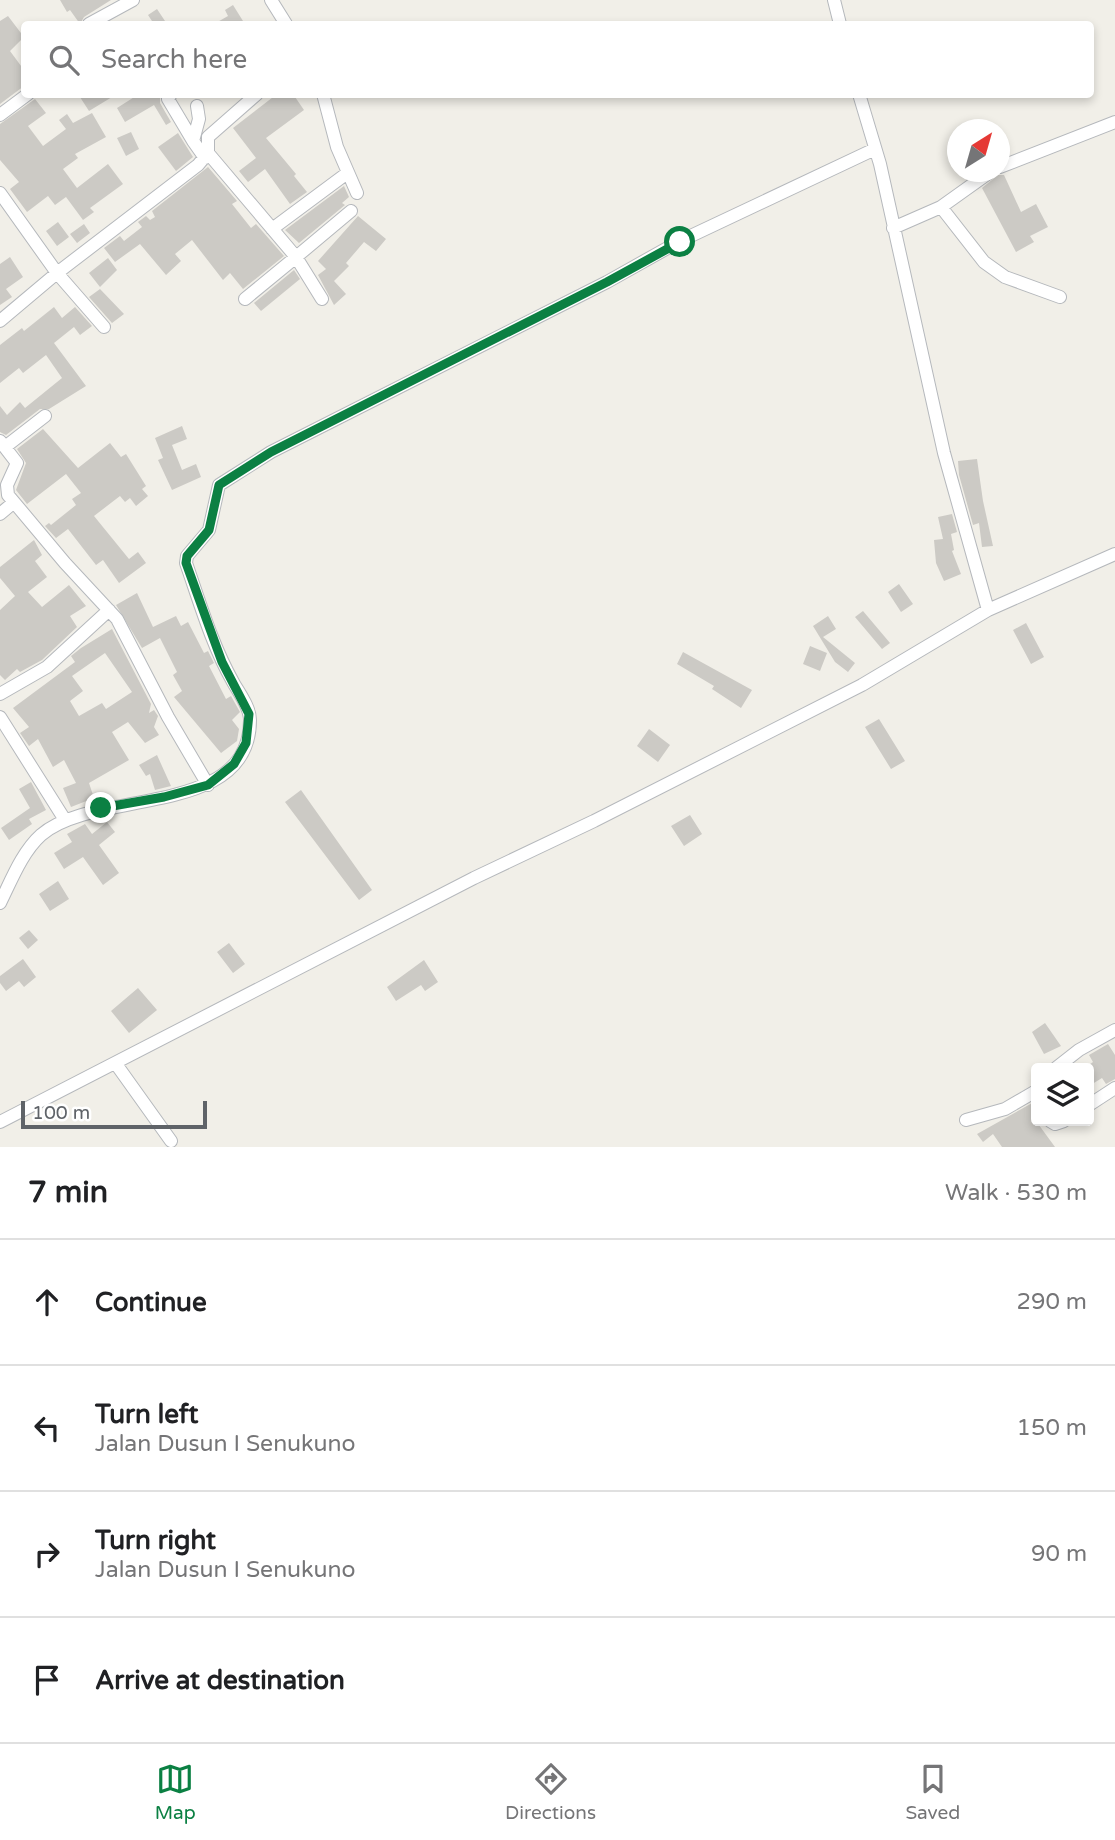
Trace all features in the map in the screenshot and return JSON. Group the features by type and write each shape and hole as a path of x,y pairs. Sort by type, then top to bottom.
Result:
{"street":[{"path":"94,21 133,0"},
{"path":"271,0 281,21"},
{"path":"834,0 839,21"},
{"path":"0,115 23,98"},
{"path":"169,98 193,141 296,257 322,299"},
{"path":"0,321 206,156 208,137 252,98"},
{"path":"324,98 346,174 357,193"},
{"path":"860,98 875,149 944,453 988,610"},
{"path":"193,141 199,119 197,106"},
{"path":"1010,163 1115,122"},
{"path":"0,903 40,835 65,820 88,811 164,797 208,785 234,764 246,743 250,721 243,700 222,662 186,563 187,556 209,530 216,489 271,452 607,282 680,242 875,149"},
{"path":"271,229 346,174"},
{"path":"893,228 941,207 976,182"},
{"path":"0,193 57,273 104,327"},
{"path":"941,207 984,262 1005,277 1060,297"},
{"path":"245,299 351,211"},
{"path":"45,416 3,444 17,463 6,489 13,503 117,619 168,717 208,785"},
{"path":"0,514 13,503"},
{"path":"0,1122 474,878 594,821 862,685 988,610 1115,554"},
{"path":"0,694 47,667 109,610"},
{"path":"0,717 65,820"},
{"path":"1062,1063 1079,1050 1115,1030"},
{"path":"116,1064 171,1141"},
{"path":"1094,1102 1115,1088"},
{"path":"966,1120 1005,1109 1031,1096"}],"building":[{"path":"60,0 111,0 82,21 78,21 70,10 67,12"},
{"path":"233,5 243,21 219,21 228,16 225,10"},
{"path":"157,9 165,21 152,21 148,15"},
{"path":"8,16 21,33 21,40 10,51 21,66 21,88 0,104 0,21"},
{"path":"81,98 110,98 89,111"},
{"path":"133,98 160,98 171,122 166,125 154,105 125,122 117,108"},
{"path":"272,98 296,98 304,110 266,138 296,174 294,176 307,192 290,204 265,169 248,182 239,171 256,158 233,128"},
{"path":"35,99 46,113 28,126 43,146 66,129 59,120 67,114 73,123 92,113 106,137 75,154 78,158 63,169 77,188 108,164 123,184 90,208 94,212 83,220 66,197 55,205 48,196 27,212 10,189 19,182 0,160 0,124"},
{"path":"131,132 139,149 126,156 117,138"},
{"path":"178,133 193,157 176,171 158,147"},
{"path":"208,167 237,201 232,204 251,228 256,224 284,256 243,289 230,273 223,280 192,240 175,254 181,261 166,275 140,244 115,262 104,248 120,236 124,241 142,227 138,222 146,216 150,220 155,217 152,211"},
{"path":"989,182 1007,182 1021,212 1036,204 1048,227 1030,236 1034,242 1016,252 982,188"},
{"path":"344,186 349,197 342,203 345,205 299,243 285,230"},
{"path":"358,216 386,239 376,251 364,242 346,263 349,266 334,281 346,294 334,305 318,275 326,269 318,261"},
{"path":"58,222 69,237 57,246 46,231"},
{"path":"84,224 90,233 77,243 70,234"},
{"path":"10,257 23,277 6,289 12,297 0,305 0,264"},
{"path":"108,258 117,270 100,287 89,273"},
{"path":"294,270 300,279 261,311 254,303"},
{"path":"100,289 124,314 112,323 89,297"},
{"path":"54,307 62,318 75,307 92,326 80,335 74,327 54,343 86,386 49,409 40,409 6,435 0,432 0,406 7,415 20,402 25,408 62,378 46,355 23,373 19,368 0,383 0,345 22,328 24,331"},
{"path":"182,426 187,439 172,445 182,470 196,464 201,477 172,490 158,460 163,458 155,438"},
{"path":"43,429 78,468 110,443 121,457 126,454 146,486 142,489 148,496 136,506 130,498 125,502 120,496 94,516 129,559 138,552 146,563 119,583 103,560 96,565 68,529 56,538 45,526 49,523 51,525 76,505 72,499 81,493 66,474 27,504 16,490 26,463 17,449"},
{"path":"977,459 993,546 982,547 979,523 973,525 959,475 958,461"},
{"path":"952,514 957,532 951,534 952,551 961,574 944,581 936,563 934,540 943,539 938,517"},
{"path":"34,540 42,555 35,561 47,577 28,592 42,607 69,585 86,606 70,616 77,627 42,660 20,672 17,669 5,680 0,675 0,610 15,596 0,578 0,567"},
{"path":"899,584 913,604 901,612 888,592"},
{"path":"137,593 153,627 176,616 181,626 188,622 204,653 208,651 214,663 209,666 226,699 231,696 240,712 232,720 239,729 237,741 221,753 174,697 182,691 173,675 177,672 160,638 142,648 116,605"},
{"path":"863,611 890,643 882,649 855,617"},
{"path":"828,616 836,629 823,637 855,663 848,672 835,662 813,626"},
{"path":"1026,623 1044,657 1031,664 1013,630"},
{"path":"112,629 151,704 149,713 154,710 158,716 154,727 159,735 145,743 128,722 112,732 129,760 89,783 94,798 71,807 63,788 76,783 64,760 53,767 38,739 29,746 20,733 29,727 13,708 75,662 71,656","holes":["105,653 132,692 106,709 102,703 79,716 70,701 83,691 72,676"]},
{"path":"810,646 827,653 820,671 803,664"},
{"path":"683,652 752,690 741,708 712,689 714,686 677,664"},
{"path":"879,719 905,761 891,769 865,727"},
{"path":"649,729 670,745 658,762 637,746"},
{"path":"157,755 171,786 155,790 150,774 146,776 139,765"},
{"path":"31,782 46,810 29,819 32,824 9,840 1,828 30,808 19,789"},
{"path":"301,790 372,890 359,900 285,802"},
{"path":"690,815 702,834 684,846 671,826"},
{"path":"107,822 115,832 99,845 119,873 103,885 83,857 64,869 54,853 72,842 67,834 85,824 92,834"},
{"path":"58,881 69,899 50,911 39,894"},
{"path":"29,930 38,940 28,949 19,938"},
{"path":"229,943 245,964 233,973 217,952"},
{"path":"23,959 36,977 24,987 19,981 6,991 0,983 0,976"},
{"path":"424,960 438,982 425,991 421,985 396,1001 387,987"},
{"path":"138,988 157,1010 129,1033 111,1011"},
{"path":"1045,1023 1061,1046 1044,1054 1032,1032"},
{"path":"1108,1044 1115,1055 1115,1079 1106,1084 1102,1078 1094,1083 1094,1063 1089,1055"},
{"path":"1031,1104 1031,1126 1040,1126 1055,1147 1002,1147 993,1134 983,1142 977,1134"}],"route":[{"path":"101,808 164,797 208,785 234,764 246,743 249,714 222,662 186,563 187,556 209,530 219,485 271,452 607,282 680,242"}]}
